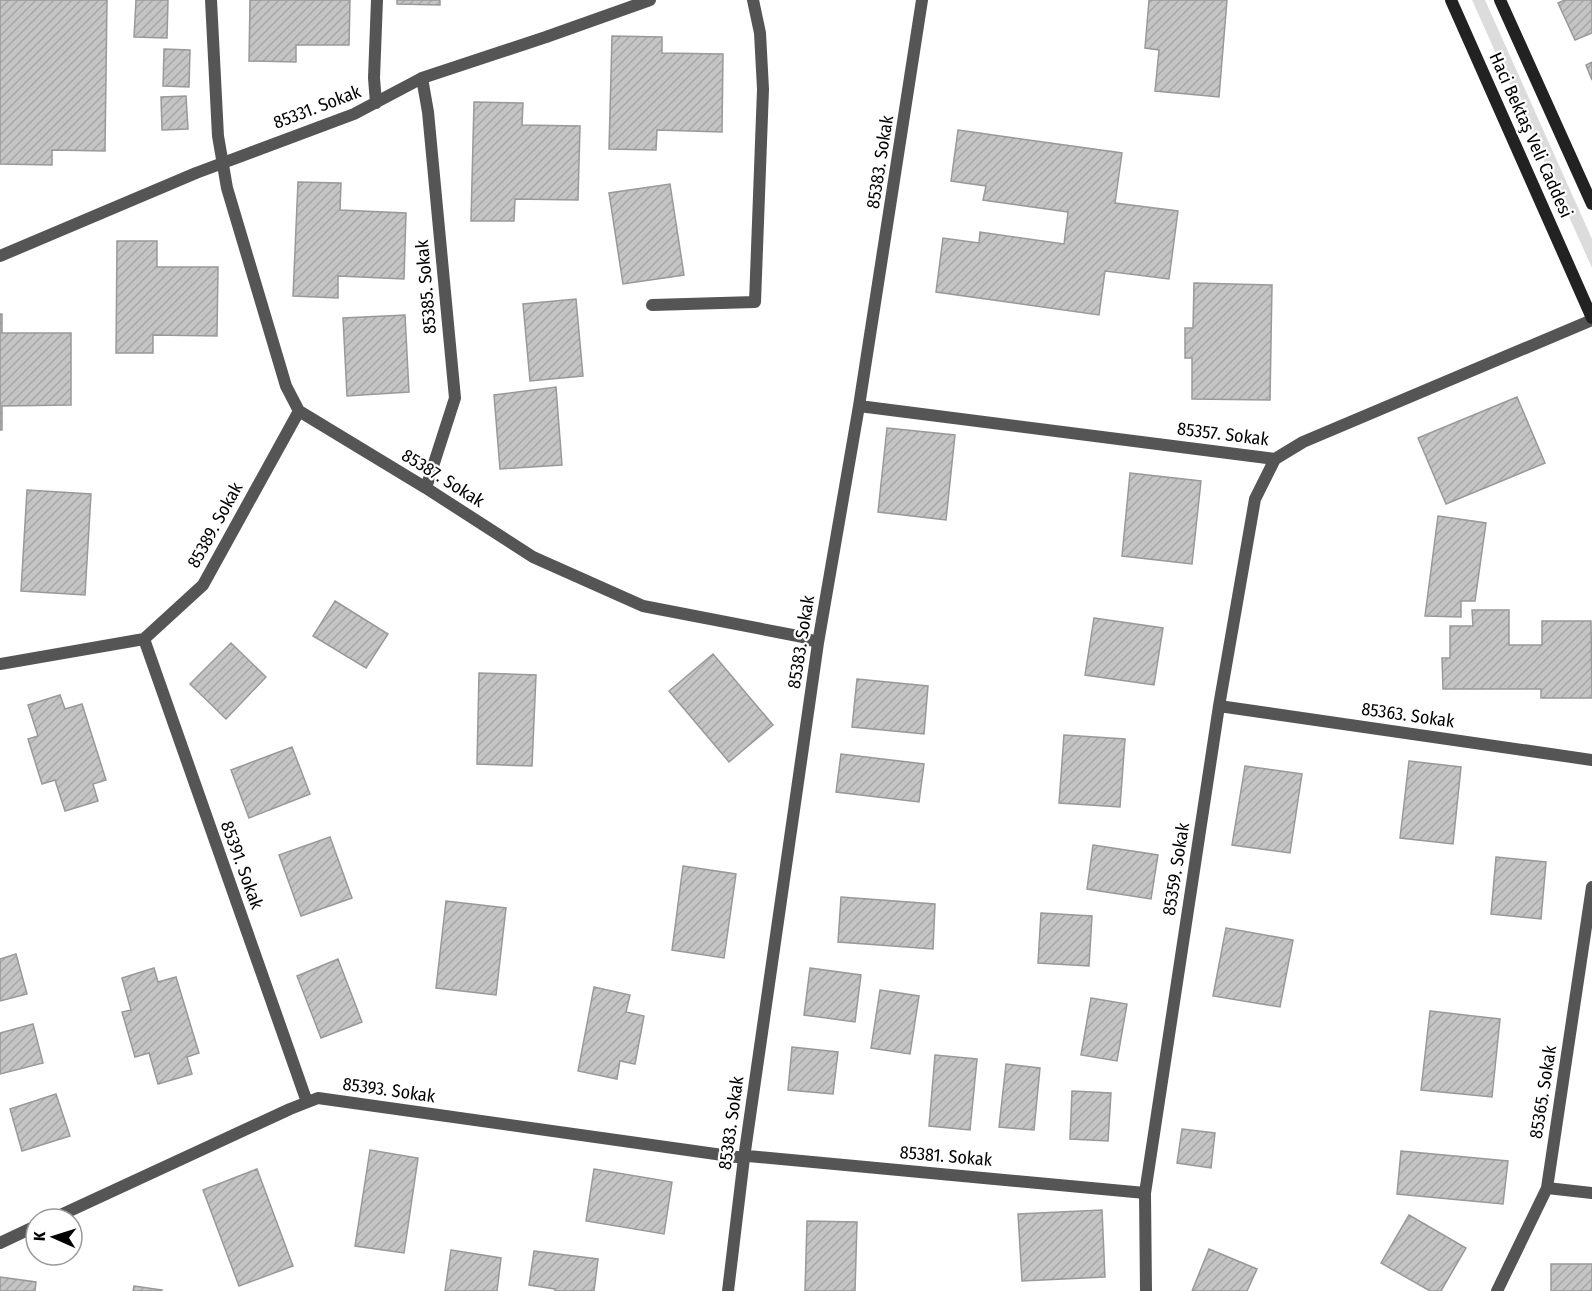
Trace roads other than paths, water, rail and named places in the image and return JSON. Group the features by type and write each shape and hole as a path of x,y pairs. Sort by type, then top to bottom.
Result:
{"main road":[{"name":"Haci Bektaş Veli Caddesi","path":"1451,0 1592,319"},
{"name":"Haci Bektaş Veli Caddesi","path":"1500,0 1592,204"}],"street":[{"path":"211,0 218,136 227,188 286,386 299,411"},
{"path":"376,103 374,78 377,0"},
{"name":"85331. Sokak","path":"0,256 223,162 354,114 422,78 650,0"},
{"path":"652,305 755,302 764,89 760,33 753,0"},
{"name":"85383. Sokak","path":"728,1291 744,1158 818,643 859,406 922,0"},
{"name":"85385. Sokak","path":"422,78 428,112 455,398 426,488"},
{"name":"85357. Sokak","path":"859,406 1275,459 1303,442 1592,319"},
{"name":"85387. Sokak","path":"299,411 426,488 533,557 643,606 818,643"},
{"name":"85389. Sokak","path":"144,639 203,585 299,411"},
{"name":"85359. Sokak","path":"1146,1291 1145,1193 1219,706 1255,499 1275,459"},
{"path":"0,664 144,639"},
{"name":"85391. Sokak","path":"144,639 308,1102"},
{"name":"85363. Sokak","path":"1219,706 1592,760"},
{"name":"85365. Sokak","path":"1497,1291 1547,1188 1592,887"},
{"name":"85393. Sokak","path":"78,1207 318,1098 744,1158"},
{"name":"85381. Sokak","path":"744,1158 748,1156 1145,1193"},
{"path":"1547,1188 1592,1193"},
{"path":"0,1243 24,1232"}]}
